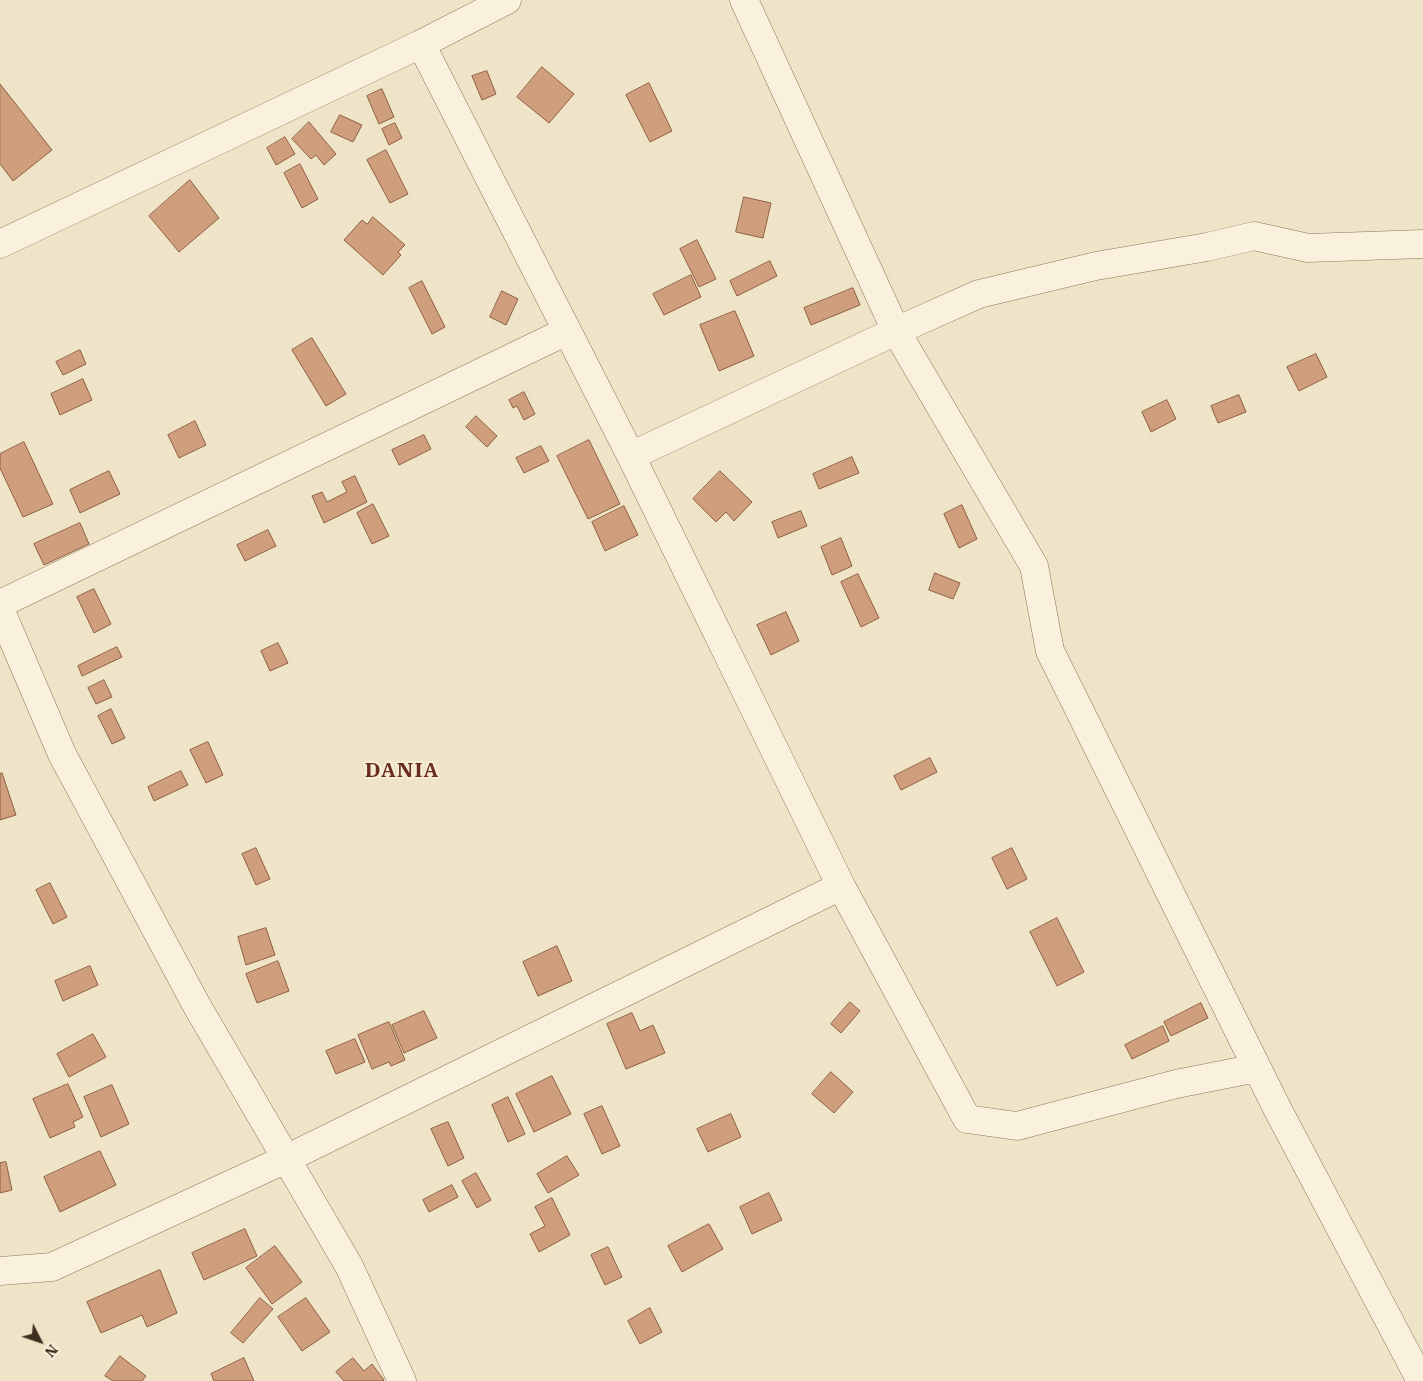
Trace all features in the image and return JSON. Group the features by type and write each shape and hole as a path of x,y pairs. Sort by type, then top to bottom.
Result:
{"street":[{"path":"0,244 421,44 507,0"},
{"path":"744,0 896,331 1034,566 1050,651 1257,1068 1421,1381"},
{"path":"421,44 631,456 841,886 967,1119 1018,1126 1176,1084 1257,1068"},
{"path":"631,456 979,294 1096,266 1207,247 1254,236 1308,248 1423,244"},
{"path":"0,604 567,331"},
{"path":"0,609 62,754 197,1006 349,1266 402,1381"},
{"path":"0,1270 52,1267 286,1159 841,886"}],"building":[{"path":"542,67 574,94 549,123 517,97"},
{"path":"487,71 496,94 482,100 472,76"},
{"path":"649,83 672,131 650,142 626,95"},
{"path":"0,84 52,150 13,181 0,164"},
{"path":"382,89 394,117 379,124 367,96"},
{"path":"340,115 362,125 353,142 331,132"},
{"path":"309,122 336,154 324,165 316,155 311,159 292,139"},
{"path":"395,123 402,138 389,145 382,129"},
{"path":"285,137 295,154 276,165 267,148"},
{"path":"386,150 408,194 390,203 367,160"},
{"path":"300,164 318,199 302,208 284,173"},
{"path":"190,180 219,218 179,252 149,216"},
{"path":"744,197 771,203 763,238 736,232"},
{"path":"373,217 405,245 398,252 401,255 383,275 344,240 362,220 367,224"},
{"path":"697,240 716,279 699,287 680,249"},
{"path":"770,261 777,276 737,296 730,281"},
{"path":"691,275 701,297 664,315 653,294"},
{"path":"422,281 445,327 432,334 409,288"},
{"path":"853,288 860,305 811,325 804,308"},
{"path":"502,291 518,299 506,325 490,317"},
{"path":"735,311 754,356 719,371 700,325"},
{"path":"312,338 346,394 326,406 292,350"},
{"path":"80,350 86,364 63,375 56,362"},
{"path":"1316,354 1327,377 1299,391 1287,367"},
{"path":"83,379 92,400 60,415 51,394"},
{"path":"524,392 535,414 524,420 517,406 513,408 509,400"},
{"path":"1239,395 1246,412 1218,423 1211,406"},
{"path":"1167,400 1176,419 1151,432 1142,412"},
{"path":"476,416 497,436 487,447 466,427"},
{"path":"195,421 206,445 179,458 168,435"},
{"path":"424,435 431,449 399,465 392,450"},
{"path":"589,440 620,504 588,519 557,456"},
{"path":"24,442 53,504 23,517 0,468 0,454"},
{"path":"541,446 549,461 524,473 516,458"},
{"path":"852,457 859,473 819,489 813,474"},
{"path":"109,471 120,494 80,513 70,490"},
{"path":"720,471 752,502 734,521 726,512 716,522 693,499"},
{"path":"355,476 367,502 324,523 312,496 322,492 327,502 347,492 342,482"},
{"path":"373,504 389,536 372,544 357,513"},
{"path":"962,505 977,539 959,548 944,514"},
{"path":"624,506 638,535 605,551 592,522"},
{"path":"801,511 807,526 778,538 772,522"},
{"path":"80,523 89,544 44,565 34,544"},
{"path":"268,530 276,546 245,561 237,545"},
{"path":"841,538 852,566 832,575 821,547"},
{"path":"935,573 960,583 953,599 929,590"},
{"path":"858,574 879,618 861,627 841,582"},
{"path":"94,589 111,624 94,633 77,597"},
{"path":"786,612 799,641 771,655 757,625"},
{"path":"278,643 288,663 270,671 261,651"},
{"path":"117,647 122,657 82,676 78,666"},
{"path":"104,680 112,697 96,704 88,688"},
{"path":"111,709 125,738 112,744 98,716"},
{"path":"208,742 223,775 206,783 190,750"},
{"path":"930,758 937,772 901,790 894,776"},
{"path":"181,771 188,785 154,801 148,787"},
{"path":"2,773 16,815 0,820 0,774"},
{"path":"256,848 270,879 256,885 242,854"},
{"path":"1012,848 1027,879 1007,889 992,858"},
{"path":"50,883 67,917 53,924 36,890"},
{"path":"1057,918 1084,972 1057,986 1030,932"},
{"path":"266,928 275,955 246,965 238,937"},
{"path":"557,946 572,981 538,996 523,962"},
{"path":"278,961 289,991 257,1003 246,974"},
{"path":"90,966 98,985 63,1001 55,981"},
{"path":"850,1002 860,1011 841,1033 831,1024"},
{"path":"1201,1003 1208,1018 1171,1036 1164,1022"},
{"path":"424,1011 437,1038 404,1053 392,1025"},
{"path":"632,1013 640,1031 653,1025 665,1053 626,1069 607,1024"},
{"path":"389,1022 405,1060 391,1066 389,1062 372,1069 358,1035"},
{"path":"1163,1026 1169,1041 1132,1059 1125,1045"},
{"path":"93,1034 106,1057 69,1077 57,1054"},
{"path":"355,1039 365,1062 336,1074 326,1051"},
{"path":"831,1072 853,1092 834,1113 812,1094"},
{"path":"552,1076 571,1114 534,1132 516,1094"},
{"path":"68,1084 83,1117 73,1122 75,1127 50,1138 33,1099"},
{"path":"112,1085 129,1124 101,1137 84,1097"},
{"path":"508,1097 525,1134 508,1142 492,1105"},
{"path":"602,1106 620,1146 602,1154 584,1114"},
{"path":"731,1114 741,1137 708,1152 697,1129"},
{"path":"448,1122 464,1158 448,1166 431,1129"},
{"path":"100,1151 116,1185 60,1212 44,1177"},
{"path":"567,1156 579,1175 548,1193 537,1174"},
{"path":"6,1162 12,1190 0,1193 0,1163"},
{"path":"476,1173 491,1200 477,1208 462,1181"},
{"path":"452,1185 458,1197 429,1212 423,1200"},
{"path":"769,1193 782,1220 752,1234 740,1207"},
{"path":"552,1198 570,1235 539,1252 530,1234 545,1226 535,1207"},
{"path":"709,1224 723,1249 682,1272 668,1246"},
{"path":"245,1229 257,1256 204,1280 192,1253"},
{"path":"275,1246 302,1282 272,1304 246,1268"},
{"path":"608,1247 622,1277 605,1285 591,1255"},
{"path":"160,1270 177,1313 147,1327 142,1315 101,1333 87,1302"},
{"path":"260,1298 273,1309 243,1343 231,1333"},
{"path":"306,1298 330,1332 302,1351 278,1317"},
{"path":"650,1308 662,1332 640,1344 628,1321"},
{"path":"120,1356 146,1376 142,1381 113,1381 105,1376"},
{"path":"244,1358 254,1381 214,1381 211,1374"},
{"path":"353,1358 364,1371 372,1364 384,1380 344,1381 336,1372"}],"district":[{"name":"DANIA","path":"402,771"}]}
